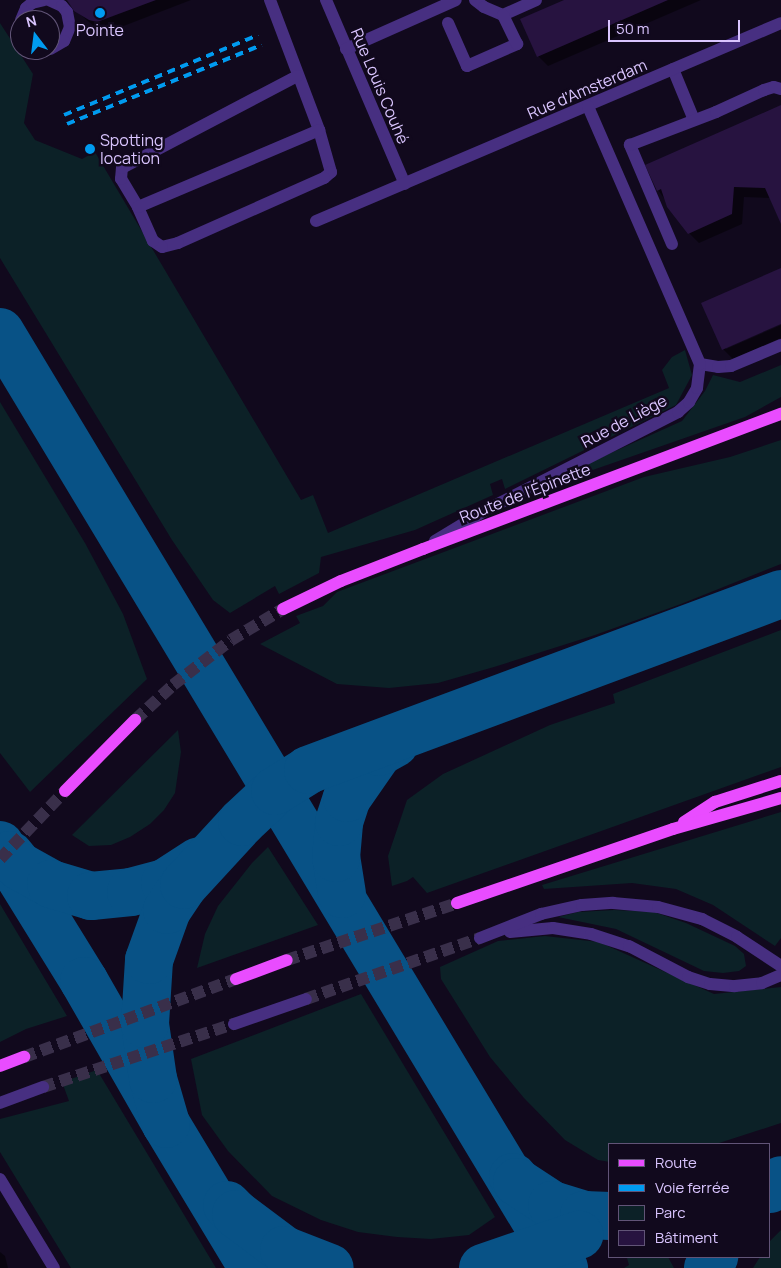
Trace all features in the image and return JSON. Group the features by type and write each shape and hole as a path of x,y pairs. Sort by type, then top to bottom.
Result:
{"main road":[{"name":"Route de l'Épinette","path":"283,609 341,581 422,549 781,414"},
{"path":"65,791 135,720"},
{"path":"673,829 715,802 781,781"},
{"path":"457,903 673,829 781,798"},
{"path":"236,979 287,960"},
{"path":"0,1066 24,1057"}],"street":[{"path":"25,10 40,0 44,0"},
{"path":"49,0 62,6 67,12 70,27 64,41 60,43"},
{"path":"270,0 297,76 319,130 331,172 324,178 178,243 162,247 153,241 138,207 121,179 122,168 297,76"},
{"name":"Rue Louis Couhé","path":"326,0 405,184"},
{"path":"346,49 456,0"},
{"path":"448,23 467,66 517,44 503,15 484,7 475,0"},
{"path":"503,15 536,0"},
{"name":"Rue d'Amsterdam","path":"316,221 781,22"},
{"path":"673,69 694,120"},
{"path":"672,244 630,145 764,90 774,87 781,89"},
{"path":"588,106 700,364 718,368 731,366 781,345"},
{"path":"138,207 319,130"},
{"name":"Rue de Liège","path":"422,549 486,510 678,412 689,402 696,388 700,364"},
{"path":"781,966 737,937 702,919 658,907 613,903 582,905 541,914 480,938 526,929 554,928 591,934 629,946 688,977 710,984 735,986 762,983 781,975"},
{"path":"234,1024 306,999"},
{"path":"0,1104 43,1088"},
{"path":"0,1179 54,1268"}],"green space":[{"path":"0,23 10,38 10,60 24,60 33,74 24,123 35,140 82,159 95,152 301,500 313,495 328,533 669,388 662,370 672,357 685,350 692,375 676,405 505,489 502,479 490,484 493,495 415,530 321,557 319,573 279,594 275,586 230,613 213,600 172,540 0,258"},
{"path":"781,365 781,397 745,417 504,501 682,421 705,391 713,375 740,382"},
{"path":"0,402 85,543 123,614 147,679 30,792 0,753"},
{"path":"781,440 781,564 681,604 595,635 494,667 438,683 389,688 337,684 260,644 300,623 296,616 323,606 337,592 644,477 730,457"},
{"path":"781,630 781,767 427,893 413,877 392,886 388,856 407,800 443,774 550,725 615,703 613,694"},
{"path":"178,730 181,752 175,793 164,810 150,824 130,837 111,845 89,846 72,835"},
{"path":"781,812 781,938 775,946 713,905 676,889 632,883 544,889 542,885"},
{"path":"268,847 318,925 197,968 205,934 218,906 252,863"},
{"path":"0,904 67,1016 26,1029 0,1042"},
{"path":"614,910 654,912 686,923 735,946 744,954 746,966 739,971 723,973 704,971 616,929 558,917 578,912"},
{"path":"545,936 599,942 714,994 781,987 781,1123 719,1143 608,1143 608,1162 598,1160 565,1140 524,1098 490,1057 441,979 440,967 498,941"},
{"path":"361,994 495,1217 469,1235 431,1239 397,1237 358,1232 321,1220 272,1196 228,1151 202,1115 191,1059"},
{"path":"97,1070 216,1268 71,1268 0,1152 0,1119 69,1101 62,1082"},
{"path":"781,1230 781,1268 753,1268 759,1258 771,1258 771,1240"},
{"path":"627,1258 669,1258 674,1268 624,1268 629,1265"}],"building":[{"name":"Pointe","path":"67,0 156,0 97,22 89,20 74,11"},
{"path":"564,0 668,0 537,57 520,19"},
{"path":"781,105 781,224 765,188 734,187 732,214 688,234 667,207 661,189 657,191 645,165"},
{"path":"781,268 781,324 722,350 701,303"}],"taxiway":[{"path":"0,332 564,1268"},
{"path":"166,1124 153,1079 145,1024 149,960 167,910 184,885 242,822 275,791 308,770 781,594"},
{"path":"342,894 336,858 339,822 347,798 379,752 395,743"},
{"path":"0,845 84,981 166,1124 253,1268"},
{"path":"10,855 19,866 51,884 91,896 131,892 165,883 199,861"},
{"path":"513,1177 517,1182 552,1205 584,1215 608,1216"},
{"path":"771,1188 781,1180"},
{"path":"227,1205 284,1250 330,1268"},
{"path":"483,1268 579,1235"},
{"path":"708,1268 713,1258"}],"tunnel":[{"path":"135,720 173,685 231,640 283,609"},
{"path":"0,859 65,791"},
{"path":"287,960 457,903"},
{"path":"306,999 480,938"},
{"path":"24,1057 236,979"},
{"path":"43,1087 234,1024"}],"railway":[{"path":"64,115 258,35"},
{"path":"67,124 262,45"}],"place":[{"name":"Pointe","path":"100,13"},
{"name":"Spotting location","path":"90,149"}]}
